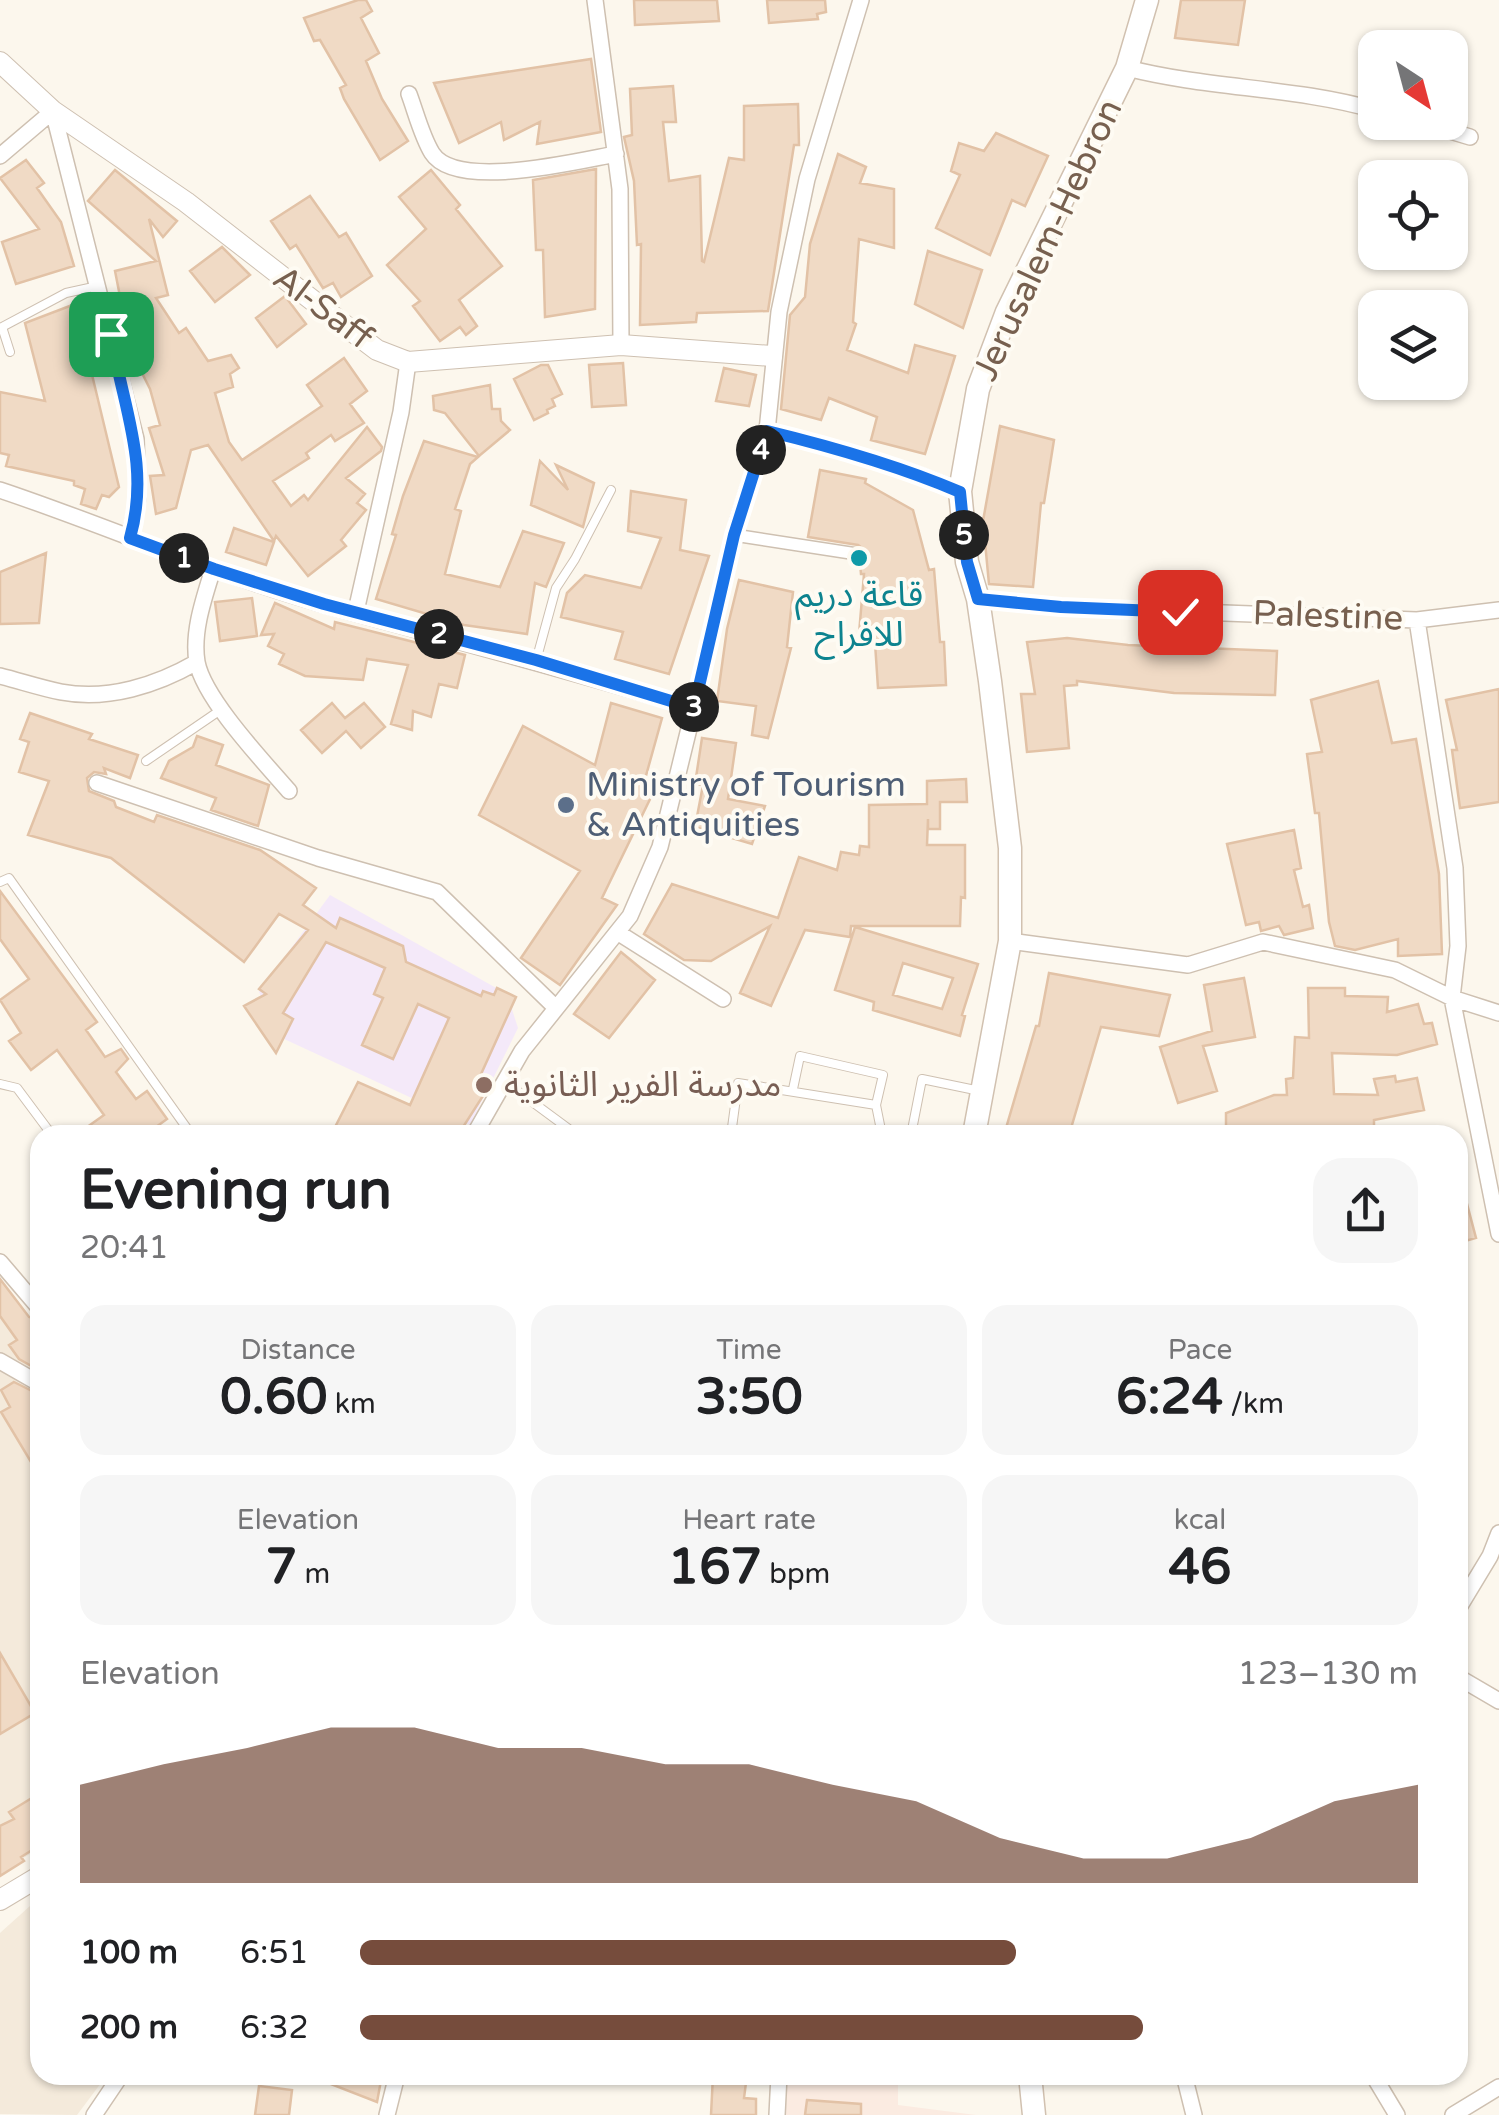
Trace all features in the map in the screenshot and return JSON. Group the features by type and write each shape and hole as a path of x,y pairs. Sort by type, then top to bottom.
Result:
{"main road":[{"name":"Jerusalem-Hebron","path":"975,1125 1010,941 1010,848 960,492 978,388 1008,312 1128,68 1147,0"},
{"path":"1031,2085 1034,2115"}],"street":[{"path":"594,0 620,190 621,344"},
{"path":"479,1125 502,1080 630,916 660,847 734,535 767,431 772,356 807,179 861,0"},
{"name":"Al-Saff","path":"0,62 53,111 186,202 378,350 408,362 621,344 772,356"},
{"path":"1128,68 1358,105"},
{"path":"409,94 433,155 448,168 492,172 616,154"},
{"path":"0,156 53,111 136,439 138,510 130,538"},
{"path":"356,611 401,412 408,362"},
{"path":"767,431 868,457 960,492"},
{"path":"1,489 214,569 324,604 536,660 694,708"},
{"path":"734,535 857,554"},
{"path":"214,569 198,618 197,662 222,709 289,791"},
{"name":"Palestine","path":"978,599 1061,607 1417,620 1499,610"},
{"path":"1417,620 1455,868 1458,946 1452,998 1499,1234"},
{"path":"0,676 66,693 130,691 170,677 197,662"},
{"path":"97,783 318,858 437,892 556,1008"},
{"path":"616,932 724,1000"},
{"path":"1010,941 1188,964 1263,942 1396,970 1452,998 1499,1013"},
{"path":"0,1262 30,1298"},
{"path":"0,1360 30,1378"},
{"path":"1468,1592 1499,1533"},
{"path":"1468,1683 1499,1701"},
{"path":"0,1900 30,1882"},
{"path":"94,2115 114,2085"},
{"path":"388,2115 396,2085"},
{"path":"777,2115 778,2085"},
{"path":"1186,2085 1194,2115"},
{"path":"1379,2085 1397,2115"},
{"path":"1453,2115 1499,2087"}],"lane":[{"path":"10,352 2,327 66,293 98,286"},
{"path":"536,660 556,588 612,490"},
{"path":"146,761 222,709"},
{"path":"0,882 9,878 184,1125"},
{"path":"793,1090 800,1056 883,1075 876,1105 880,1125"},
{"path":"913,1125 922,1079 980,1091"},
{"path":"502,1080 563,1125"},
{"path":"732,1125 738,1082 876,1105"},
{"path":"0,1084 17,1088 45,1125"}],"shaded area":[{"path":"330,895 507,994 518,1028 470,1125 282,1038 259,992"},
{"path":"0,1294 30,1334 30,1854 0,1872"},
{"path":"30,1906 30,2085 100,2085 77,2115 0,2114 0,1933"},
{"path":"778,2085 898,2085 898,2105 976,2115 777,2115"}],"building":[{"path":"366,0 372,11 361,18 379,53 366,61 382,99 408,141 380,160 344,99 340,88 346,85 320,40 314,41 304,18"},
{"path":"634,0 717,0 719,21 635,25"},
{"path":"767,0 825,0 826,12 817,14 818,19 769,23"},
{"path":"1181,0 1245,0 1238,45 1175,38"},
{"path":"591,59 601,132 537,144 540,122 504,140 501,122 459,143 434,83"},
{"path":"673,86 676,122 663,122 669,181 700,176 704,262 729,158 744,160 744,106 798,104 799,145 794,145 768,311 697,313 696,322 640,325 641,244 637,245 634,181 624,137 632,135 630,89"},
{"path":"996,133 1048,156 1025,206 1012,200 990,255 936,228 960,175 951,171 959,143 984,151"},
{"path":"838,154 866,167 860,183 894,189 894,248 859,239 853,322 856,324 847,350 908,373 915,345 955,356 925,454 871,440 877,417 829,398 821,420 781,409 790,315 805,297 810,244"},
{"path":"26,160 44,183 37,188 61,222 74,266 16,284 2,242 39,229 0,178"},
{"path":"596,169 595,309 545,317 543,250 536,250 533,180"},
{"path":"115,170 177,221 163,237 149,219 168,295 156,298 179,333 186,328 208,361 231,355 239,368 230,374 233,387 215,393 229,442 242,460 322,406 307,385 344,358 367,391 350,404 364,423 335,441 331,435 306,453 309,458 273,481 291,506 304,495 308,500 367,427 382,447 346,478 365,494 357,503 366,510 341,540 346,546 308,576 276,536 274,541 208,445 191,450 176,508 156,514 150,476 164,475 149,428 160,425 150,389 137,363 148,356 125,322 115,271 156,261 88,201"},
{"path":"431,170 460,205 456,209 502,266 459,300 477,326 466,335 460,327 440,341 413,306 420,301 387,265 426,229 399,197"},
{"path":"310,196 339,237 346,233 372,276 341,297 333,283 323,288 296,245 290,249 271,221"},
{"path":"222,247 250,275 215,302 190,271"},
{"path":"928,251 982,270 963,328 915,304"},
{"path":"285,296 306,324 277,347 256,318"},
{"path":"75,304 119,487 109,497 102,495 96,509 81,504 85,489 74,485 74,481 6,466 9,455 0,453 0,392 45,401 25,323"},
{"path":"623,363 626,405 592,407 589,365"},
{"path":"548,365 562,394 552,399 555,406 548,413 534,420 514,379"},
{"path":"724,368 756,375 749,406 716,401"},
{"path":"490,385 492,409 500,409 501,421 510,430 479,456 445,413 434,410 433,396"},
{"path":"1000,426 1054,440 1041,503 1033,587 989,584 983,521"},
{"path":"424,441 478,457 470,464 455,509 461,511 445,574 500,587 523,531 564,543 546,587 535,583 527,634 464,625 376,599 396,535 392,534 403,496"},
{"path":"540,461 568,490 556,465 594,483 583,527 531,505"},
{"path":"820,470 866,479 865,483 913,510 929,570 934,569 946,685 878,688 875,643 858,646 864,574 860,563 866,556 865,550 858,545 808,537"},
{"path":"631,491 686,500 680,550 709,556 669,674 615,659 623,632 561,617 567,593 585,575 641,588 661,538 628,531"},
{"path":"234,528 274,542 266,565 226,552"},
{"path":"46,553 39,623 0,624 0,572"},
{"path":"739,580 793,592 787,647 791,648 768,738 752,735 756,706 717,701 727,629"},
{"path":"252,598 257,636 220,641 215,602"},
{"path":"275,603 334,629 335,622 465,655 457,688 439,684 431,717 413,711 412,730 391,724 408,665 367,659 363,680 305,676 279,664 284,654 268,646 274,634 261,635"},
{"path":"1067,638 1128,645 1277,651 1275,695 1174,693 1077,681 1077,685 1064,686 1069,748 1027,752 1021,694 1035,694 1027,642"},
{"path":"1378,681 1392,743 1416,739 1439,874 1442,954 1398,956 1398,939 1355,950 1335,946 1329,922 1319,813 1315,813 1307,754 1322,752 1311,700"},
{"path":"1499,689 1499,802 1460,808 1452,750 1457,750 1446,700"},
{"path":"332,703 345,718 364,703 385,727 361,748 346,731 322,753 301,730"},
{"name":"Ministry of Tourism & Antiquities","path":"611,703 662,718 642,790 652,795 602,898 617,905 560,985 521,958 580,871 479,815 523,726 595,765"},
{"path":"30,713 138,755 130,778 104,768 106,774 94,772 87,778 89,791 154,822 157,815 260,850 316,888 303,905 336,928 340,918 403,946 406,962 481,996 483,991 494,995 497,988 516,997 477,1083 488,1088 464,1125 336,1125 358,1082 410,1105 449,1018 418,1004 393,1059 362,1045 383,998 374,994 385,968 326,942 283,1013 293,1019 276,1053 244,1006 266,994 259,989 308,930 279,914 244,962 111,858 28,835 49,781 19,772 29,742 20,739"},
{"path":"197,736 223,745 216,765 269,785 258,826 211,810 216,798 161,778 169,761 193,747"},
{"path":"702,738 736,743 728,799 765,806 752,844 695,827 703,785 695,784"},
{"path":"966,779 967,802 940,802 940,829 928,829 928,819 927,845 965,845 965,898 961,897 960,926 851,926 850,937 805,930 771,1006 740,993 770,926 711,961 684,960 644,934 672,884 778,918 799,857 837,870 841,852 859,855 860,846 869,847 869,805 927,804 927,781"},
{"path":"1294,830 1301,868 1294,870 1303,907 1309,905 1313,928 1284,935 1279,926 1261,931 1259,922 1246,925 1227,844"},
{"path":"0,891 97,1022 86,1030 105,1057 121,1049 128,1059 116,1072 136,1099 147,1091 167,1119 159,1125 90,1125 104,1115 57,1050 31,1070 9,1041 21,1033 0,1000 29,979 0,939"},
{"path":"855,927 978,964 962,1015 965,1016 960,1036 873,1010 874,1002 835,990","holes":["903,963 953,978 942,1009 893,995"]},
{"path":"621,952 655,980 609,1038 574,1014"},
{"path":"1049,973 1170,995 1159,1036 1101,1027 1072,1125 1007,1125 1039,1026"},
{"path":"1244,978 1255,1037 1203,1046 1217,1091 1178,1103 1160,1047 1212,1031 1204,985"},
{"path":"1308,988 1345,988 1345,996 1388,997 1387,1012 1418,1004 1424,1024 1432,1023 1437,1044 1397,1055 1332,1053 1334,1094 1378,1095 1374,1079 1395,1076 1396,1082 1417,1078 1424,1110 1374,1120 1374,1125 1226,1125 1226,1113 1274,1095 1287,1095 1286,1079 1293,1078 1295,1037 1309,1038"},
{"path":"1468,1208 1476,1238 1468,1240"},
{"path":"0,1279 30,1317 30,1365 19,1359 9,1345 17,1340 0,1316"},
{"path":"14,1382 30,1390 30,1460 1,1412 10,1407 1,1390"},
{"path":"0,1653 30,1704 30,1716 0,1734"},
{"path":"30,1799 30,1851 21,1857 24,1861 0,1876 0,1826 14,1819 9,1812"},
{"path":"333,2085 380,2085 377,2102"},
{"path":"712,2085 746,2085 744,2098 756,2099 756,2115 711,2115"},
{"path":"259,2086 292,2090 289,2115 255,2115"},
{"path":"807,2100 861,2104 861,2115 805,2115"}],"place":[{"name":"قاعة دريم للافراح","path":"859,558"},
{"name":"Ministry of Tourism & Antiquities","path":"566,805"},
{"name":"مدرسة الفرير الثانوية","path":"484,1085"}],"route":[{"path":"111,334 136,439 138,510 130,538 324,604 536,660 694,708 734,535 767,431 853,452 960,492 967,562 978,599 1180,612"}]}
